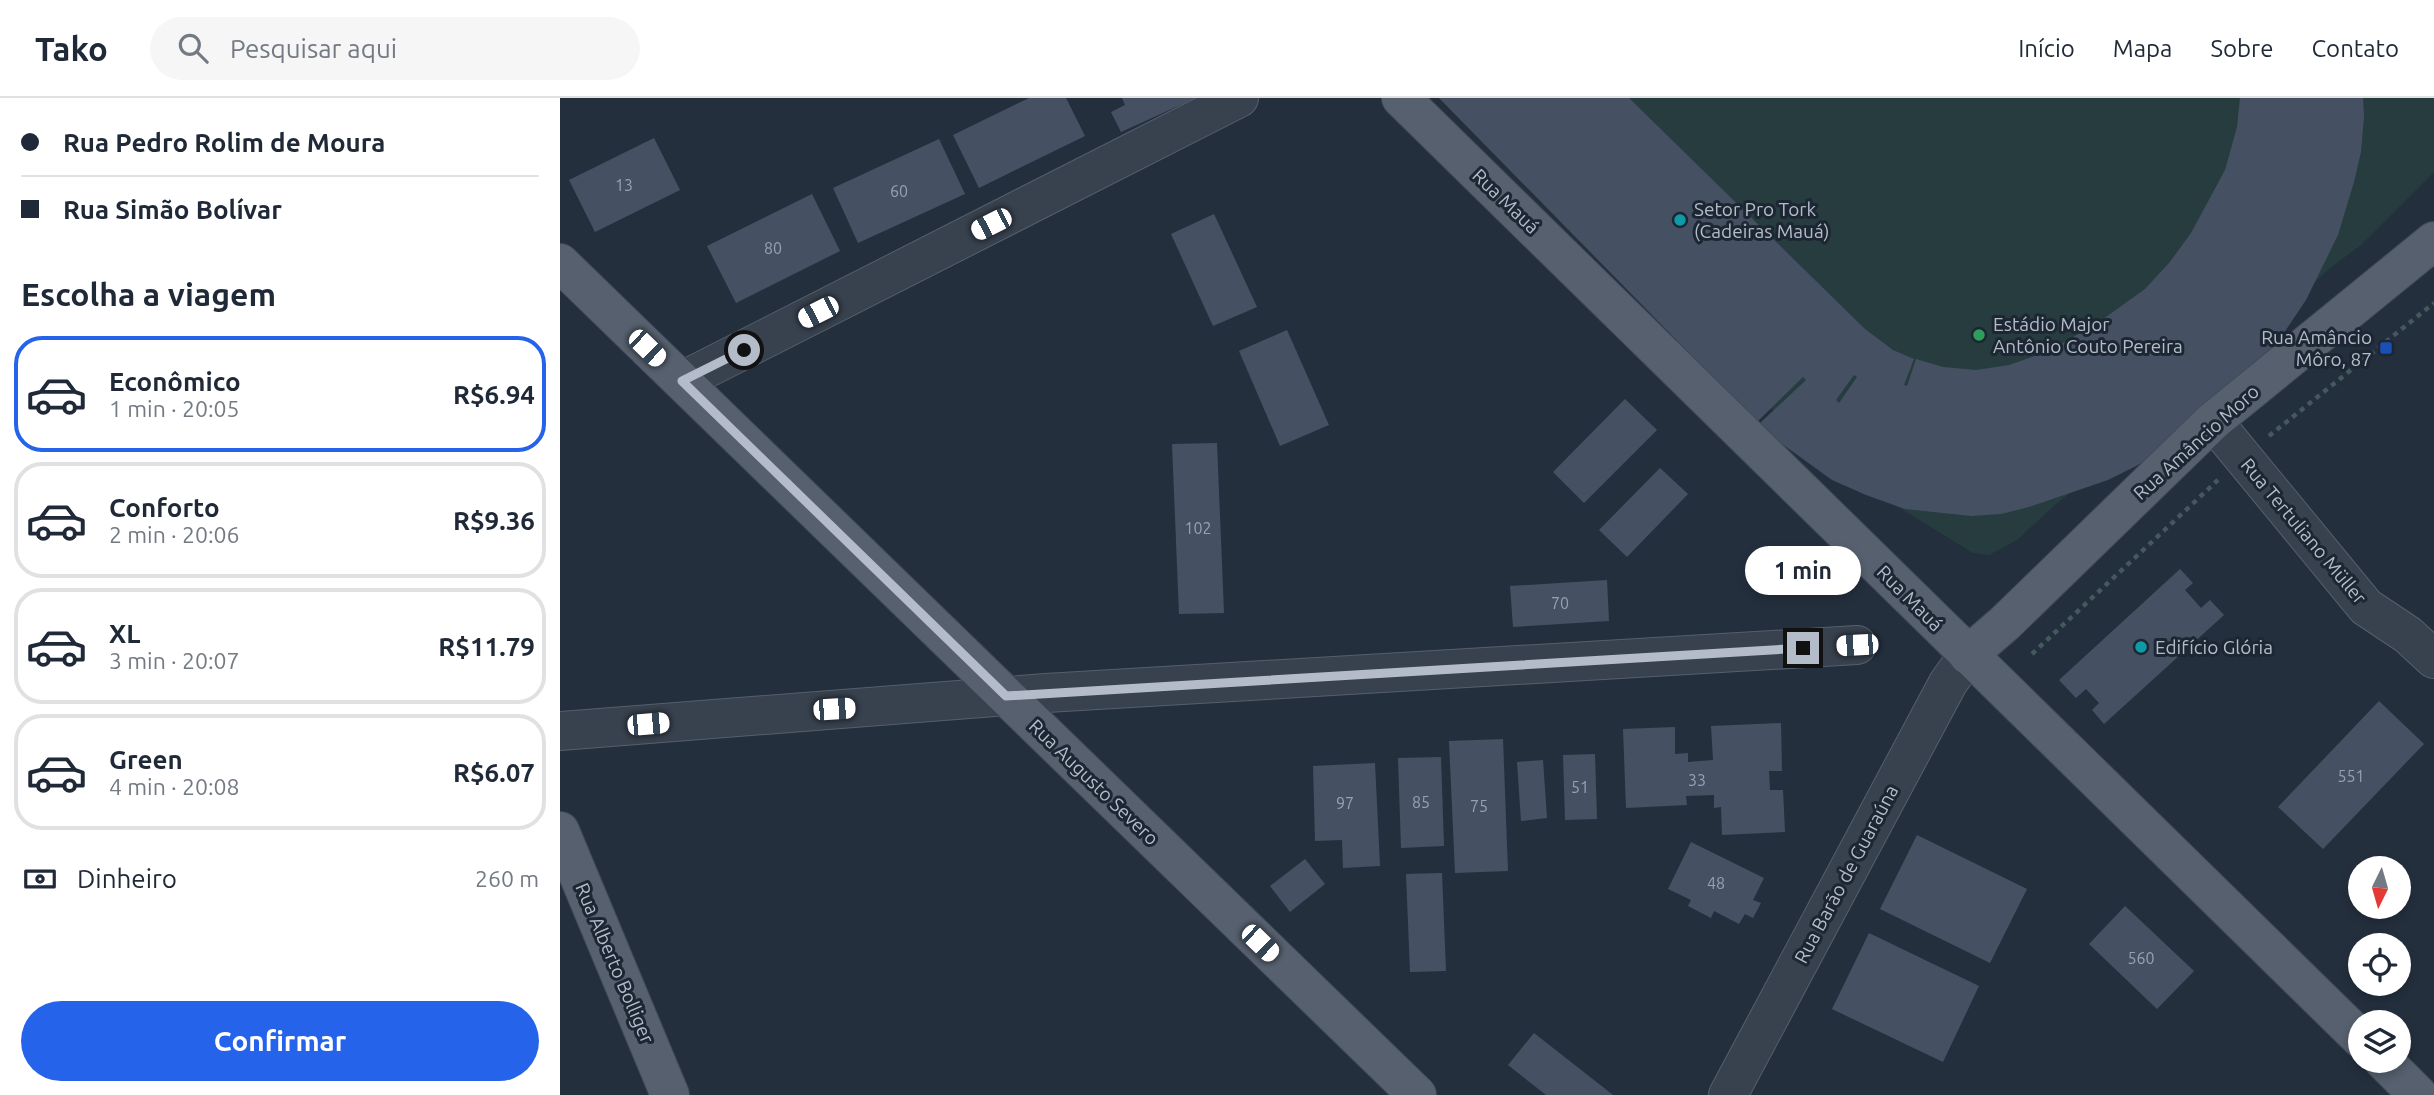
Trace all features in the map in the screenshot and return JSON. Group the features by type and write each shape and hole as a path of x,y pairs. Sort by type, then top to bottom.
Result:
{"main road":[{"name":"Rua Mauá","path":"1401,98 2348,1026"},
{"name":"Rua Amâncio Moro","path":"1968,655 2006,623 2213,421 2434,241"},
{"name":"Rua Augusto Severo","path":"560,263 1417,1095"},
{"name":"Rua Alberto Bolliger","path":"560,831 670,1095"},
{"path":"2396,1073 2418,1095"}],"street":[{"path":"682,381 1239,98"},
{"name":"Rua Tertuliano Müller","path":"2213,421 2366,607 2409,635 2434,659"},
{"path":"560,731 1006,696 1857,645"},
{"name":"Rua Barão de Guaraúna","path":"1728,1095 1948,683 1968,655"}],"green space":[{"name":"Estádio Major Antônio Couto Pereira","path":"1463,98 2434,98 2434,172 2361,245 2330,268 2188,402 2056,504 2017,540 1989,555 1973,553 1825,462"}],"building":[{"path":"1029,98 1066,98 1085,136 979,188 953,135"},
{"path":"1122,98 1196,98 1121,132 1111,112 1125,105"},
{"path":"1439,98 1629,98 1865,329 1893,350 1914,359 1904,385 1907,386 1916,359 1943,367 1976,370 2009,365 2049,351 2099,322 2145,289 2191,233 2225,170 2237,127 2240,98 2363,98 2361,152 2354,182 2338,235 2306,300 2269,355 2165,450 2136,466 2108,480 2001,514 1971,516 1905,509 1832,480 1759,424 1806,380 1803,377 1757,422","holes":["1854,375 1857,377 1839,403 1836,400"]},
{"path":"654,138 680,190 595,232 569,180"},
{"path":"939,139 965,194 858,243 833,188"},
{"path":"812,194 840,251 736,303 707,246"},
{"path":"1214,214 1257,307 1213,326 1171,234"},
{"path":"1287,330 1329,425 1280,446 1239,351"},
{"path":"1625,399 1657,430 1584,503 1553,472"},
{"path":"1217,443 1224,613 1179,614 1172,444"},
{"path":"1660,468 1688,494 1627,557 1599,530"},
{"name":"Edifício Glória","path":"2180,569 2193,583 2185,590 2201,608 2210,600 2224,615 2104,724 2092,710 2099,703 2086,689 2076,698 2059,680"},
{"path":"1607,580 1609,621 1513,627 1510,586"},
{"path":"2379,701 2424,744 2323,849 2278,807"},
{"path":"1781,723 1782,771 1769,771 1770,790 1783,790 1785,832 1722,835 1721,807 1714,808 1714,795 1686,796 1687,805 1626,808 1623,729 1675,727 1675,754 1688,753 1688,762 1713,760 1711,726"},
{"path":"1503,739 1508,871 1455,873 1449,741"},
{"path":"1595,754 1597,819 1565,820 1563,755"},
{"path":"1441,757 1444,846 1401,848 1398,758"},
{"path":"1543,760 1547,818 1521,821 1517,762"},
{"path":"1375,763 1380,866 1343,868 1342,840 1315,841 1313,766"},
{"path":"1917,835 2027,889 1990,963 1880,909"},
{"path":"1691,842 1764,878 1753,900 1761,903 1753,918 1745,914 1739,924 1714,911 1711,918 1688,906 1691,900 1668,889"},
{"path":"1305,859 1325,884 1290,912 1270,886"},
{"path":"1442,873 1446,971 1410,972 1406,874"},
{"path":"2125,906 2194,971 2157,1009 2089,944"},
{"path":"1869,933 1979,986 1943,1062 1832,1009"},
{"path":"1534,1033 1613,1095 1546,1095 1508,1065"}],"place":[{"name":"Setor Pro Tork (Cadeiras Mauá)","path":"1680,220"},
{"name":"Estádio Major Antônio Couto Pereira","path":"1979,335"},
{"name":"Rua Amâncio Môro, 87","path":"2386,348"},
{"name":"Edifício Glória","path":"2141,647"}],"route":[{"path":"744,350 682,381 1006,696 1803,648"}]}
